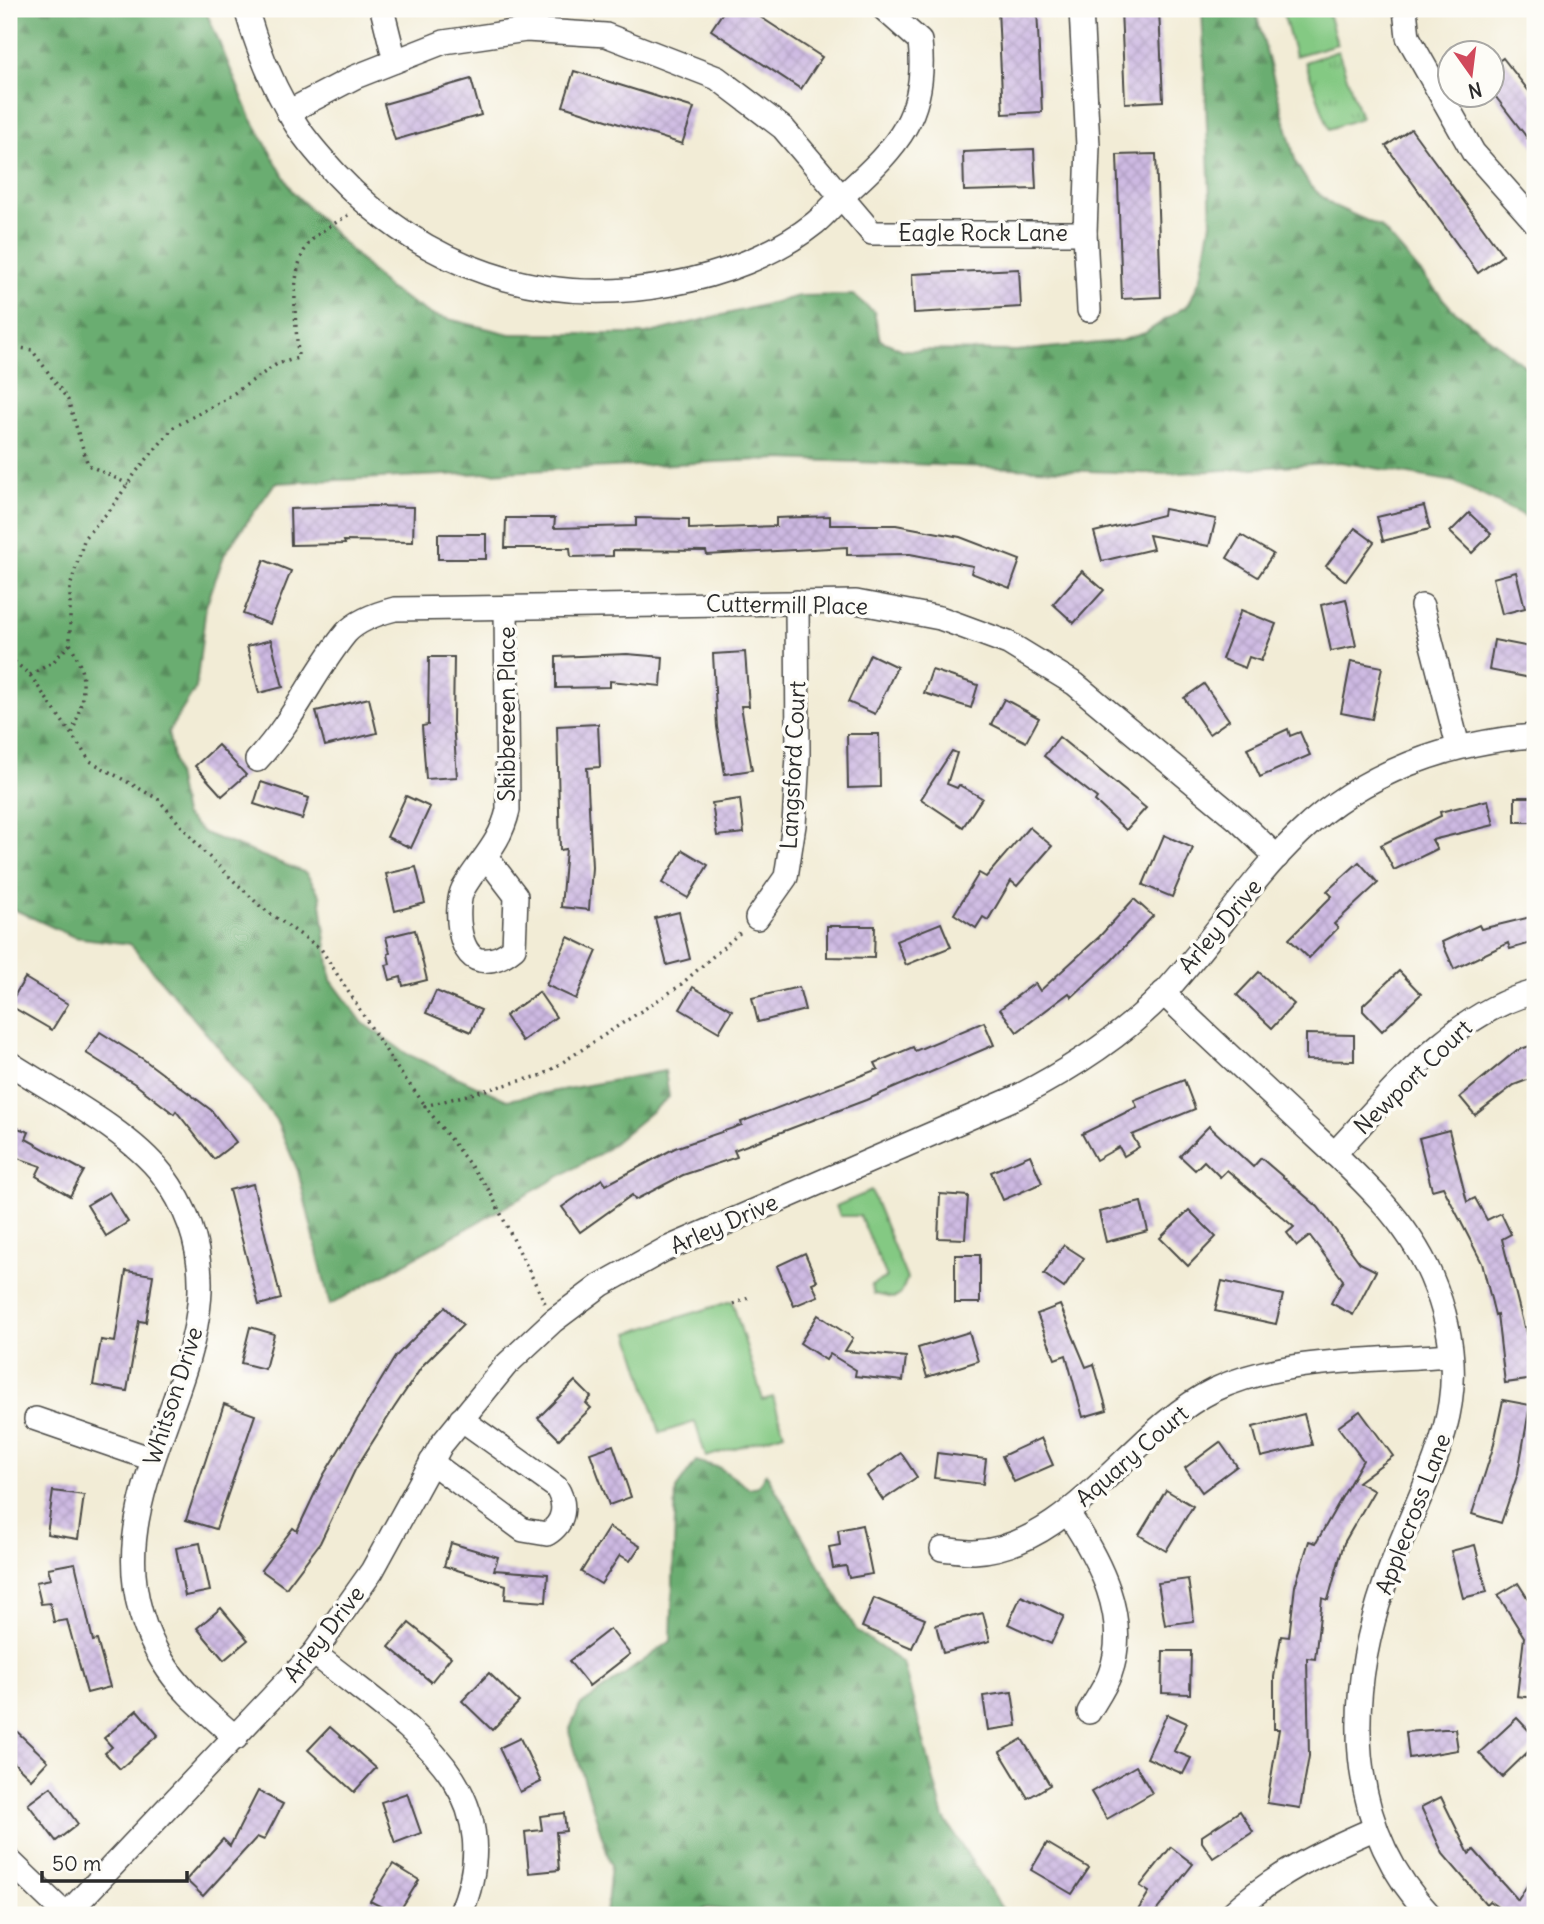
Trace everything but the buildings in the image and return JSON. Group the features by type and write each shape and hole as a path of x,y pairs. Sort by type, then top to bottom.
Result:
{"street":[{"path":"246,9 255,40 288,112 314,149 364,204 413,240 468,267 543,287 614,291 687,281 756,257 816,223 875,167 917,107 924,74 920,41 884,9"},
{"path":"382,9 395,61"},
{"name":"Eagle Rock Lane","path":"842,196 872,233 1085,233 1088,146 1081,9"},
{"path":"1405,9 1408,37 1473,152 1535,222"},
{"path":"288,112 355,77 444,42 526,30 606,35 717,78 783,128 842,196"},
{"path":"1085,233 1089,310"},
{"name":"Langsford Court","path":"757,918 786,877 794,825 798,756 797,602"},
{"name":"Cuttermill Place","path":"257,760 282,734 347,631 379,612 395,609 856,602 900,609 980,631 1018,648 1085,692 1238,820 1277,857"},
{"path":"1422,606 1458,746"},
{"name":"Skibbereen Place","path":"487,858 504,826 508,810 506,608"},
{"name":"Arley Drive","path":"66,1915 314,1653 372,1571 431,1462 460,1419 506,1365 553,1321 601,1285 664,1250 1040,1085 1115,1036 1163,993 1277,857 1313,821 1363,786 1403,767 1458,746 1535,736"},
{"name":"Newport Court","path":"1334,1154 1455,1030 1493,1006 1535,992"},
{"name":"Applecross Lane","path":"1163,993 1334,1154 1395,1216 1420,1254 1442,1304 1450,1355 1452,1396 1444,1440 1386,1582 1364,1658 1358,1715 1362,1786 1374,1829 1394,1870 1430,1915"},
{"name":"Whitson Drive","path":"9,1063 135,1147 162,1173 185,1211 196,1244 201,1274 198,1329 152,1459 132,1539 132,1576 139,1610 152,1642 177,1681 236,1738"},
{"name":"Aquary Court","path":"942,1549 974,1552 996,1548 1034,1532 1068,1513 1171,1416 1214,1390 1254,1376 1293,1369 1450,1355"},
{"path":"36,1419 152,1459"},
{"path":"431,1462 523,1530 547,1534 556,1528 563,1513 562,1497 556,1486 460,1419"},
{"path":"1068,1513 1101,1567 1114,1615 1113,1661 1089,1712"},
{"path":"314,1653 426,1744 460,1787 470,1809 476,1857 471,1890 460,1915"},
{"path":"1230,1915 1255,1892 1285,1871 1374,1829"},
{"path":"9,1860 66,1915"}],"path":[{"path":"72,734 85,686 82,665 70,644 70,587 85,537 174,427 224,400 277,364 298,358 298,330 293,312 301,258 314,237 364,204"},
{"path":"9,346 32,350 68,400 88,465 129,484"},
{"path":"30,675 53,662 70,644"},
{"path":"9,657 30,675 90,761 163,803 204,852 261,906 321,948 397,1068 489,1190 553,1321"},
{"path":"425,1106 542,1075 678,987 757,918"},
{"path":"733,1304 748,1298"}],"green space":[{"path":"9,9 205,9 251,118 292,191 388,288 432,315 510,334 646,334 799,296 853,295 874,312 880,340 903,350 1017,351 1120,341 1145,333 1189,304 1201,277 1211,222 1202,9 1255,9 1296,163 1310,186 1332,205 1381,227 1451,308 1535,374 1535,517 1533,520 1455,482 1340,462 1166,474 780,459 275,483 225,553 206,606 196,688 168,732 184,815 204,833 306,873 320,895 331,980 363,1023 407,1054 507,1100 665,1071 669,1097 603,1152 330,1305 298,1171 276,1120 224,1054 130,944 74,937 9,907 9,245 13,223 12,140 9,135"},
{"path":"1282,9 1327,9 1337,44 1295,56"},
{"path":"1338,51 1361,118 1329,129 1305,62"},
{"path":"871,1191 907,1279 900,1295 893,1298 874,1294 871,1285 887,1277 860,1216 840,1216 836,1206"},
{"path":"732,1301 763,1400 773,1397 784,1433 706,1457 695,1422 660,1433 629,1333"},
{"path":"696,1461 720,1468 749,1488 758,1486 766,1473 857,1631 903,1663 944,1818 1006,1915 766,1915 707,1908 688,1915 606,1915 611,1865 569,1731 580,1706 671,1641 676,1489"}]}
